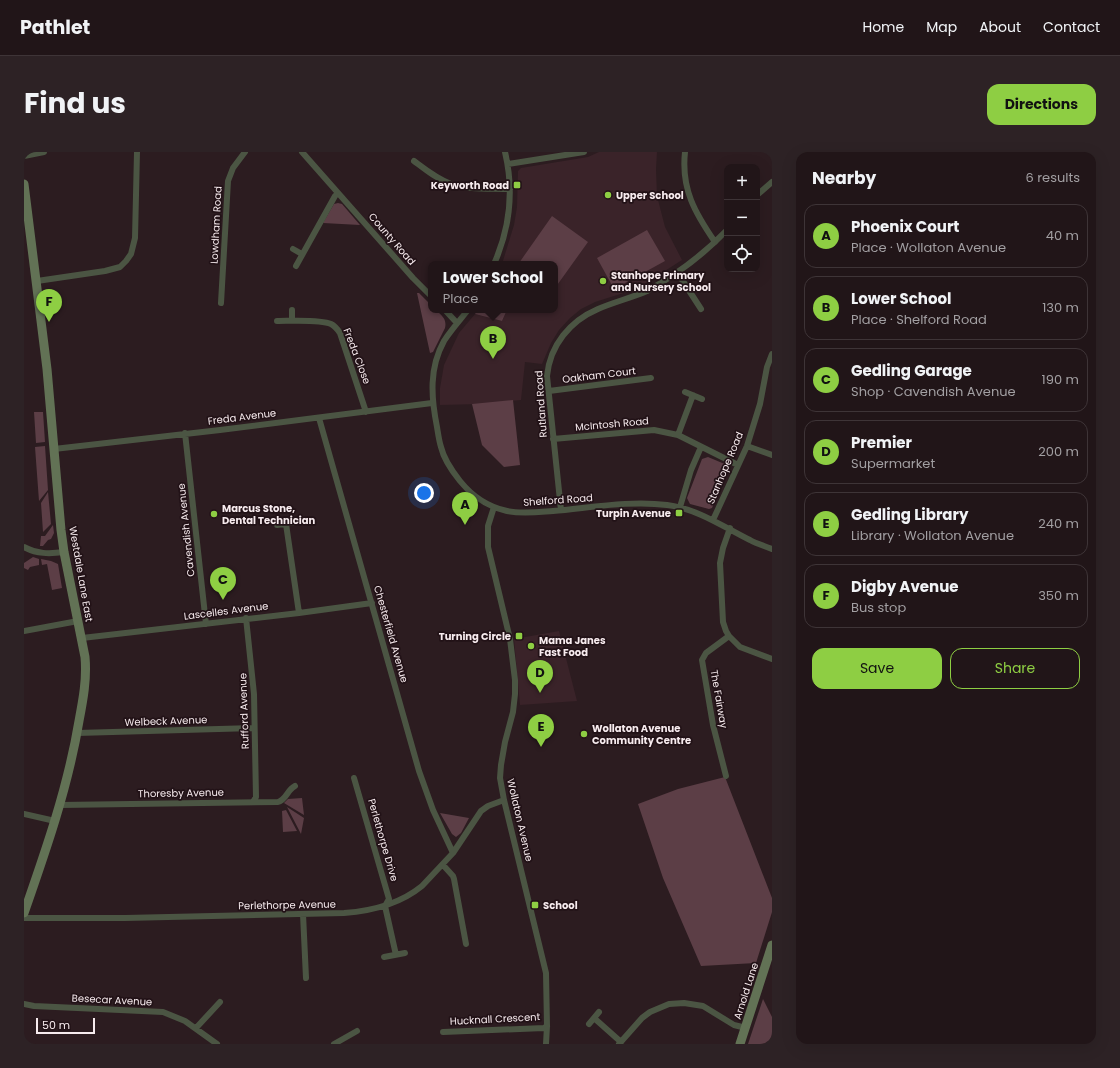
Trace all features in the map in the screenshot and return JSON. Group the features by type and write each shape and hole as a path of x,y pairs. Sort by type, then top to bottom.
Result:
{"street":[{"path":"24,156 44,152"},
{"path":"37,281 105,271 120,267 126,262 131,254 135,238 137,152"},
{"name":"Lowdham Road","path":"221,304 228,181 233,168 245,152"},
{"name":"County Road","path":"302,152 428,293"},
{"path":"495,261 505,234 509,208 510,189 508,164 505,152"},
{"path":"508,164 584,152"},
{"path":"684,152 684,172 692,204 715,242"},
{"path":"414,161 436,177 453,184 477,188 510,189"},
{"path":"760,192 772,182"},
{"name":"Westdale Lane East","path":"24,184 47,369 61,530 64,552 82,638 86,668 83,702 60,805 26,903 24,913"},
{"path":"296,266 338,193"},
{"name":"Rutland Road","path":"561,510 548,376 550,358 560,339 576,321 598,309 631,298 677,272 724,233"},
{"path":"293,249 302,254"},
{"path":"677,272 701,309"},
{"path":"292,310 292,320"},
{"path":"448,313 457,323"},
{"name":"Shelford Road","path":"465,313 444,342 435,364 432,386 432,403 441,447 453,473 470,492 479,499 494,507 520,513 635,504 654,504 680,508 696,512 730,528 750,540 772,549"},
{"name":"Freda Close","path":"277,321 292,320 325,322 332,324 336,328 340,333 366,412"},
{"name":"Stanhope Road","path":"713,520 747,446 760,404 767,367 772,354"},
{"name":"Oakham Court","path":"549,391 652,378"},
{"path":"685,392 702,399"},
{"path":"678,435 693,395"},
{"name":"Freda Avenue","path":"54,449 319,418 432,403"},
{"name":"Chesterfield Avenue","path":"319,418 419,771 453,853"},
{"name":"McIntosh Road","path":"553,439 654,430 678,435 738,465"},
{"name":"Cavendish Avenue","path":"185,433 206,624"},
{"path":"747,446 772,455"},
{"path":"680,508 701,447"},
{"name":"Wollaton Avenue","path":"494,507 488,526 488,547 510,639 515,680 513,712 500,765 500,778 546,973 546,1044"},
{"path":"277,525 296,522"},
{"path":"286,524 299,613"},
{"path":"730,528 723,548 720,563 723,622 729,636 740,647 772,659"},
{"path":"24,547 49,554 64,552"},
{"name":"Lascelles Avenue","path":"82,638 372,603"},
{"name":"Rufford Avenue","path":"246,618 254,687 256,798 253,802"},
{"path":"24,631 78,621"},
{"name":"The Fairway","path":"726,776 713,725 702,660 706,653 729,636"},
{"name":"Welbeck Avenue","path":"77,733 254,728"},
{"name":"Perlethorpe Drive","path":"354,778 389,899 385,906 396,955"},
{"name":"Thoresby Avenue","path":"60,805 280,801 285,799 290,789 295,786"},
{"name":"Perlethorpe Avenue","path":"24,918 133,918 304,914 358,912 385,906 417,890 443,865 453,853 481,811 488,806 504,800"},
{"path":"24,814 55,821"},
{"path":"443,865 454,879 466,944"},
{"path":"304,914 306,978"},
{"name":"Arnold Lane","path":"740,1044 772,945"},
{"path":"384,957 405,953"},
{"path":"196,1028 220,1002"},
{"path":"594,1018 620,1043 642,1018 650,1012 669,1004 684,1003 703,1006 734,1024 746,1028"},
{"name":"Besecar Avenue","path":"24,1004 34,1006 163,1012 176,1016 196,1028 217,1044"},
{"path":"589,1024 599,1012"},
{"name":"Hucknall Crescent","path":"444,1032 544,1028 547,1026"},
{"path":"334,1044 357,1031"}],"shaded area":[{"name":"Stanhope Primary and Nursery School","path":"599,152 657,152 657,196 665,227 682,260 633,290 595,302 581,309 570,318 559,330 551,343 542,364 525,362 521,400 480,404 440,405 440,388 444,365 459,333 475,314 502,321 506,313 558,313 558,261 503,261 514,225 517,207 518,171 521,168 588,157"},
{"path":"334,204 342,204 360,225 323,223"},
{"path":"552,216 588,242 558,284 558,261 520,261"},
{"path":"647,230 665,261 614,289 597,258"},
{"path":"417,293 419,293 428,302 428,313 439,313 444,318 445,322 445,328 433,352 430,353"},
{"path":"476,313 506,313 502,321 475,314"},
{"path":"513,400 520,465 504,467 482,445 472,404"},
{"path":"34,412 43,412 45,442 36,443"},
{"path":"45,446 48,490 39,501 35,447"},
{"path":"708,457 727,465 728,469 712,508 709,509 690,504 687,498 702,459"},
{"path":"48,492 51,524 43,532 41,503"},
{"path":"53,525 54,533 51,539 48,540 43,546 40,546 41,536 45,536"},
{"path":"33,557 39,559 39,565 30,567 28,570 24,568 24,563"},
{"path":"41,559 58,564 62,588 52,590 47,564 42,565"},
{"path":"559,631 577,701 520,705 514,639"},
{"path":"725,777 772,898 772,912 756,963 701,966 663,878 638,804 678,789"},
{"path":"302,798 304,815 284,803 288,799"},
{"path":"287,807 304,818 301,834"},
{"path":"286,810 297,831 283,832 282,811"},
{"path":"440,813 469,818 461,833 456,837 452,834"},
{"path":"763,999 772,1017 772,1043 748,1044"}],"place":[{"name":"Keyworth Road","path":"517,185"},
{"name":"Upper School","path":"608,195"},
{"name":"Stanhope Primary and Nursery School","path":"603,281"},
{"name":"Digby Avenue","path":"49,322"},
{"name":"Lower School","path":"493,359"},
{"name":"Turpin Avenue","path":"679,513"},
{"name":"Marcus Stone, Dental Technician","path":"214,514"},
{"name":"Phoenix Court","path":"465,525"},
{"name":"Gedling Garage","path":"223,600"},
{"name":"Turning Circle","path":"519,636"},
{"name":"Mama Janes Fast Food","path":"531,646"},
{"name":"Premier","path":"540,693"},
{"name":"Wollaton Avenue Community Centre","path":"584,734"},
{"name":"Gedling Library","path":"541,747"},
{"name":"School","path":"535,905"}]}
